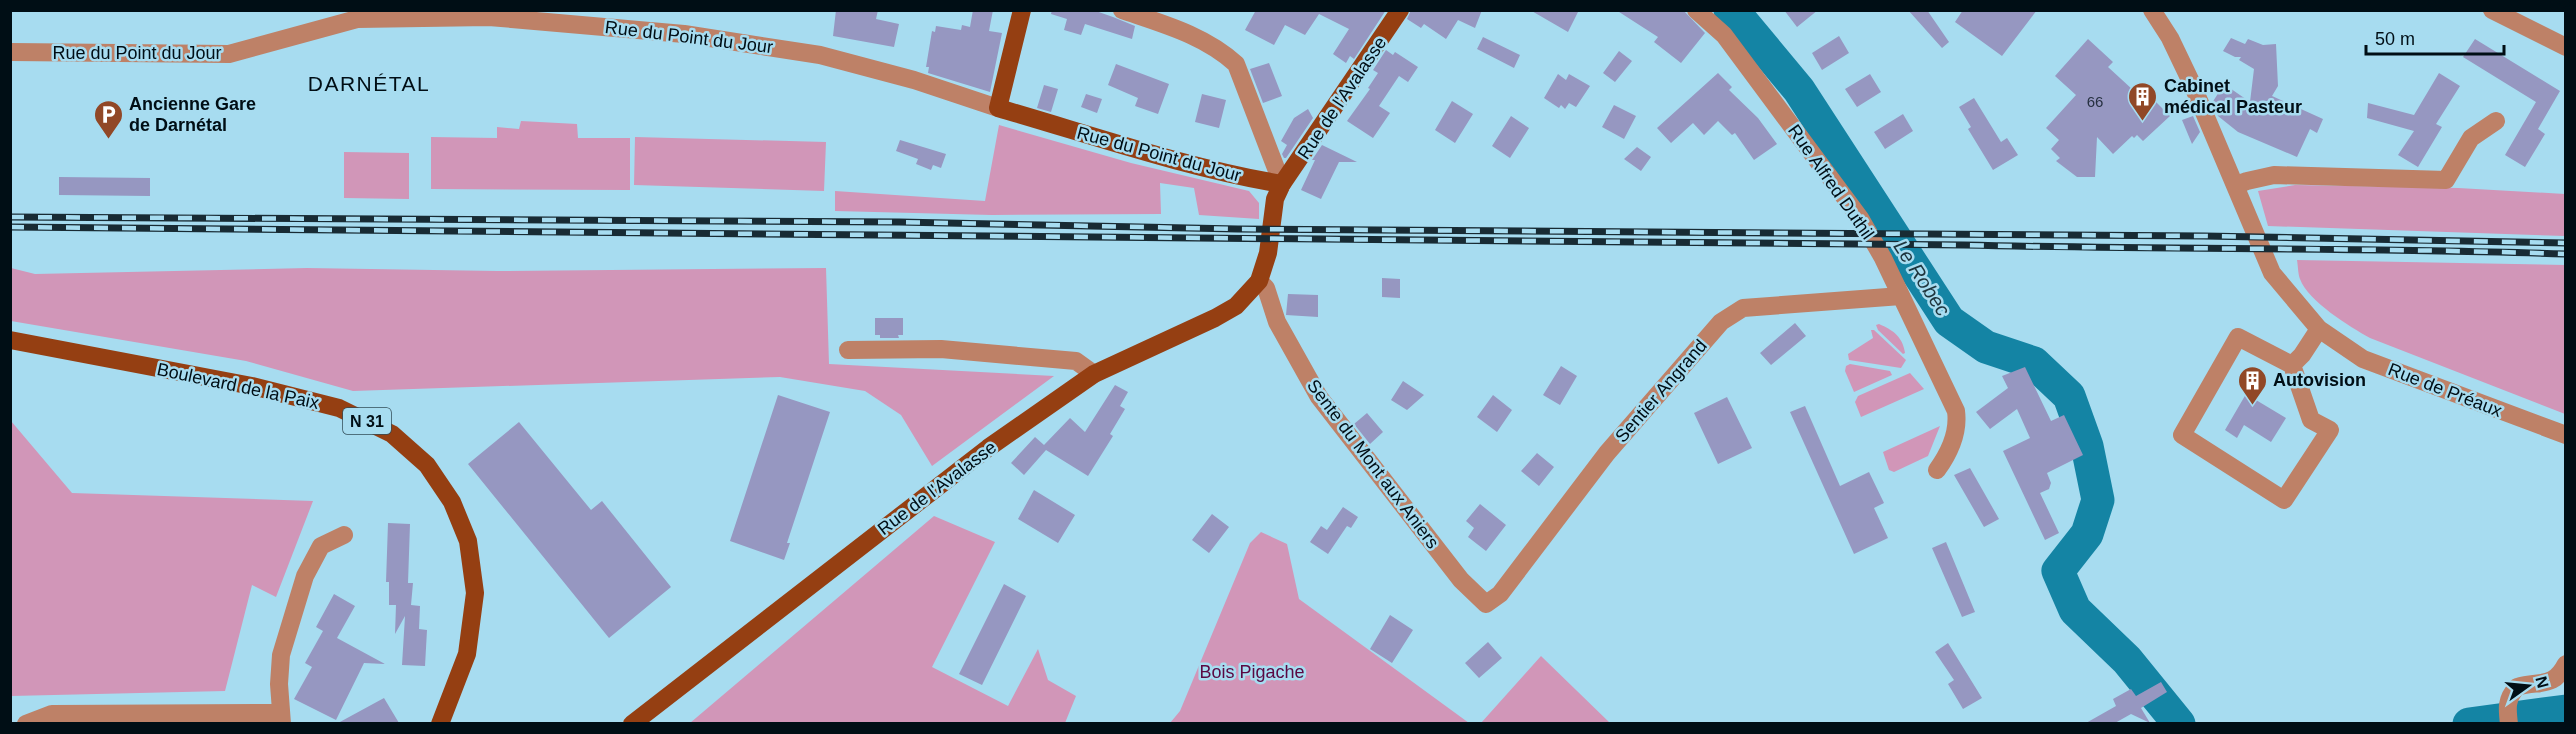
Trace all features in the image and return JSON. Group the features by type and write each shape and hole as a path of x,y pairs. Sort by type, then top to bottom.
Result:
{"main road":[{"path":"998,108 1022,10"},
{"name":"Rue de l'Avalasse","path":"632,723 988,448 1094,374 1236,306 1259,281 1268,253 1275,198 1282,184 1400,10"},
{"name":"Rue du Point du Jour","path":"998,108 1186,163 1244,178 1282,184"},
{"name":"Boulevard de la Paix","path":"10,340 252,386 339,408 392,434 427,465 452,502 468,541 475,593 467,654 440,723"}],"street":[{"path":"1122,10 1188,33 1225,54 1236,64 1282,184"},
{"name":"Rue Alfred Duthil","path":"1696,10 1724,35 1860,218 1883,258 1956,411 1958,426 1948,452 1937,470"},
{"name":"Rue de Préaux","path":"2152,10 2170,38 2187,75 2272,273 2319,329 2363,359 2565,435"},
{"path":"2492,10 2565,46"},
{"name":"Rue du Point du Jour","path":"10,52 229,54 357,15 489,17 684,34 820,55 914,80 998,108"},
{"path":"2236,185 2274,176 2446,180 2471,138 2496,121"},
{"name":"Sente du Mont aux Aniers","path":"1259,281 1266,288 1277,322 1319,397 1461,580 1486,604"},
{"name":"Sentier Angrand","path":"1486,604 1500,594 1607,453 1721,322 1743,308 1901,296"},
{"path":"2292,365 2302,355 2319,329"},
{"path":"2238,337 2292,365 2311,420 2330,430 2284,500 2182,435 2238,337"},
{"path":"849,350 941,349 1076,361 1094,374"},
{"path":"26,723 52,714 257,712 281,718 279,684 281,655 305,576 321,546 344,536"},
{"path":"2508,715 2509,696 2517,687 2547,682 2559,676 2565,664"}],"green space":[{"path":"521,121 577,124 578,138 630,138 630,190 431,189 431,137 497,138 497,127 519,129"},
{"path":"999,125 1131,163 1249,191 1259,203 1259,219 1199,215 1194,188 1160,183 1161,214 992,215 835,211 835,191 985,201"},
{"path":"635,137 826,142 824,191 634,185"},
{"path":"344,152 409,153 409,199 344,198"},
{"path":"2295,185 2458,188 2565,194 2565,236 2268,226 2258,191"},
{"path":"2297,260 2565,265 2565,414 2370,338 2330,313 2312,296 2300,279"},
{"path":"11,268 35,274 307,268 497,271 826,268 829,364 1054,376 932,466 901,415 865,391 780,377 353,391 246,361 11,321"},
{"path":"1879,324 1897,335 1905,353 1903,354 1878,330 1876,325"},
{"path":"1871,330 1874,330 1906,360 1901,368 1849,360 1848,354 1873,338"},
{"path":"1850,364 1890,371 1892,375 1854,392 1845,371 1846,366"},
{"path":"1910,373 1924,389 1861,417 1855,402 1858,396"},
{"path":"11,421 72,493 313,501 276,597 252,585 225,691 11,696"},
{"path":"1940,426 1928,456 1894,472 1889,470 1883,452"},
{"path":"934,516 995,542 932,667 1008,706 1038,649 1048,680 1076,696 1065,723 690,723"},
{"name":"Bois Pigache","path":"1261,532 1287,544 1299,599 1469,723 1170,723 1180,711 1250,543"},
{"path":"1541,656 1610,723 1481,723"}],"building":[{"path":"836,10 878,10 876,19 899,24 894,47 833,36"},
{"path":"973,10 993,10 989,31 1002,33 990,92 928,73 929,67 926,67 932,31 935,32 936,26 961,30 962,25 970,27"},
{"path":"1052,10 1093,10 1113,17 1135,26 1132,39 1085,24 1081,35 1064,30 1067,19 1051,14"},
{"path":"1256,10 1386,10 1354,59 1350,56 1346,63 1333,54 1349,29 1319,14 1305,35 1285,25 1274,45 1245,30"},
{"path":"1411,10 1482,10 1475,28 1458,20 1446,39 1424,24 1421,28 1407,19"},
{"path":"1530,10 1579,10 1568,32"},
{"path":"1616,10 1683,10 1705,33 1681,63 1654,42 1658,37"},
{"path":"1784,10 1818,10 1797,27"},
{"path":"1908,10 1927,10 1949,42 1942,48"},
{"path":"1963,10 2037,10 2002,56 1955,22"},
{"path":"1839,36 1849,53 1822,70 1812,53"},
{"path":"1483,37 1520,55 1514,68 1477,49"},
{"path":"2231,38 2245,44 2248,39 2263,45 2276,44 2278,86 2272,96 2323,119 2317,133 2310,129 2297,157 2238,132 2218,116 2212,103 2224,84 2250,102 2254,69 2239,60 2241,57 2235,57 2223,51"},
{"path":"2088,39 2113,62 2108,67 2145,101 2150,96 2170,116 2143,141 2137,135 2134,138 2132,136 2113,154 2097,137 2095,177 2077,177 2056,161 2060,158 2051,149 2059,140 2046,128 2076,95 2055,76"},
{"path":"2475,39 2560,91 2538,129 2545,134 2525,167 2505,155 2536,102 2463,57"},
{"path":"1386,50 1393,55 1395,52 1418,67 1408,82 1399,76 1379,106 1390,113 1373,138 1347,121 1370,89 1368,88 1378,73 1373,70"},
{"path":"1619,51 1632,61 1615,82 1603,73"},
{"path":"1269,63 1282,96 1263,103 1250,69"},
{"path":"1116,64 1169,84 1158,114 1135,106 1138,98 1108,85"},
{"path":"1718,73 1732,87 1729,90 1758,118 1777,144 1754,160 1735,133 1732,135 1718,121 1704,135 1693,123 1671,143 1657,128"},
{"path":"2439,73 2460,86 2436,124 2442,127 2418,167 2398,155 2414,131 2367,118 2368,103 2414,115"},
{"path":"1558,74 1566,80 1569,74 1590,86 1576,107 1569,103 1565,109 1561,105 1559,108 1544,98"},
{"path":"1870,74 1881,92 1857,107 1845,89"},
{"path":"1044,85 1058,89 1051,112 1037,108"},
{"path":"1086,94 1102,99 1097,113 1081,107"},
{"path":"1202,94 1226,100 1219,128 1195,122"},
{"path":"1974,98 2001,142 2007,138 2018,155 1993,170 1968,129 1971,127 1959,107"},
{"path":"1452,101 1473,114 1455,143 1435,130"},
{"path":"1614,105 1636,116 1624,139 1602,127"},
{"path":"1308,109 1313,118 1284,158 1282,154 1287,145 1281,141 1294,118"},
{"path":"1903,114 1913,131 1885,149 1874,132"},
{"path":"1511,116 1529,128 1510,158 1492,146"},
{"path":"2193,116 2200,132 2192,144 2182,120"},
{"path":"900,140 946,154 941,168 933,165 931,170 916,164 918,159 896,151"},
{"path":"1322,145 1357,162 1339,162 1321,199 1301,190 1315,160 1312,160"},
{"path":"1637,147 1651,157 1641,171 1624,159"},
{"path":"59,177 150,178 150,196 59,195"},
{"path":"1382,278 1400,279 1400,298 1382,297"},
{"path":"1288,294 1318,295 1318,317 1286,315"},
{"path":"875,318 903,318 903,335 898,335 899,338 880,338 880,335 875,335"},
{"path":"1795,323 1806,336 1771,365 1760,353"},
{"path":"1561,366 1577,376 1560,405 1543,395"},
{"path":"2025,367 2051,421 2064,415 2083,455 2047,473 2051,483 2049,489 2040,493 2059,533 2045,540 2003,451 2030,438 2017,409 1990,429 1976,412 2008,388 2002,376"},
{"path":"1403,381 1424,395 1407,410 1391,400"},
{"path":"1115,385 1128,392 1120,406 1125,409 1110,434 1113,436 1088,476 1046,450 1024,475 1011,463 1035,437 1044,445 1070,418 1085,432"},
{"name":"Autovision","path":"2246,394 2286,418 2271,442 2244,425 2237,438 2225,430"},
{"path":"778,395 830,412 787,543 790,543 784,560 730,541"},
{"path":"1493,395 1512,410 1497,432 1477,417"},
{"path":"1727,397 1752,448 1718,464 1694,413"},
{"path":"1805,406 1840,486 1869,472 1884,503 1874,508 1888,538 1854,554 1790,412"},
{"path":"1367,413 1383,432 1370,444 1354,424"},
{"path":"519,422 591,510 602,501 671,587 609,638 468,464"},
{"path":"1537,453 1554,467 1539,486 1521,471"},
{"path":"1970,468 1999,519 1984,527 1954,475"},
{"path":"1034,490 1075,515 1058,543 1018,519"},
{"path":"1480,504 1506,525 1486,551 1468,537 1474,528 1466,521"},
{"path":"1343,507 1358,517 1351,528 1347,526 1328,554 1310,542 1321,526 1327,530"},
{"path":"1212,514 1229,527 1209,553 1192,540"},
{"path":"388,523 410,524 408,583 413,583 411,605 420,606 419,629 427,630 425,666 402,665 405,616 395,634 396,605 389,605 389,582 386,582"},
{"path":"1946,542 1975,612 1962,617 1932,548"},
{"path":"1004,584 1026,596 982,685 959,674"},
{"path":"334,594 355,606 337,638 385,664 364,663 336,720 294,699 312,667 305,663 323,631 316,627"},
{"path":"1390,615 1413,630 1392,663 1370,649"},
{"path":"1488,642 1502,658 1479,678 1465,663"},
{"path":"1948,643 1982,698 1963,709 1948,684 1954,680 1935,652"},
{"path":"2161,682 2167,692 2141,708 2150,723 2131,714 2115,723 2086,723 2116,706 2113,699 2131,689 2136,696"},
{"path":"384,698 399,723 338,723"}],"waterway":[{"name":"Le Robec","path":"1730,10 1799,90 1949,321 1986,347 2034,363 2069,396 2087,446 2098,500 2087,534 2058,571 2075,610 2127,660 2179,724"},
{"name":"Le Robec","path":"2469,724 2566,711"}],"railway":[{"path":"10,217 899,222 1238,229 2204,236 2566,243"},
{"path":"10,227 1964,245 2566,254"}],"place":[{"name":"Cabinet médical Pasteur","path":"2143,122"},
{"name":"Ancienne Gare de Darnétal","path":"108,140"},
{"name":"Autovision","path":"2252,406"}],"district":[{"name":"DARNÉTAL","path":"369,84"}]}
